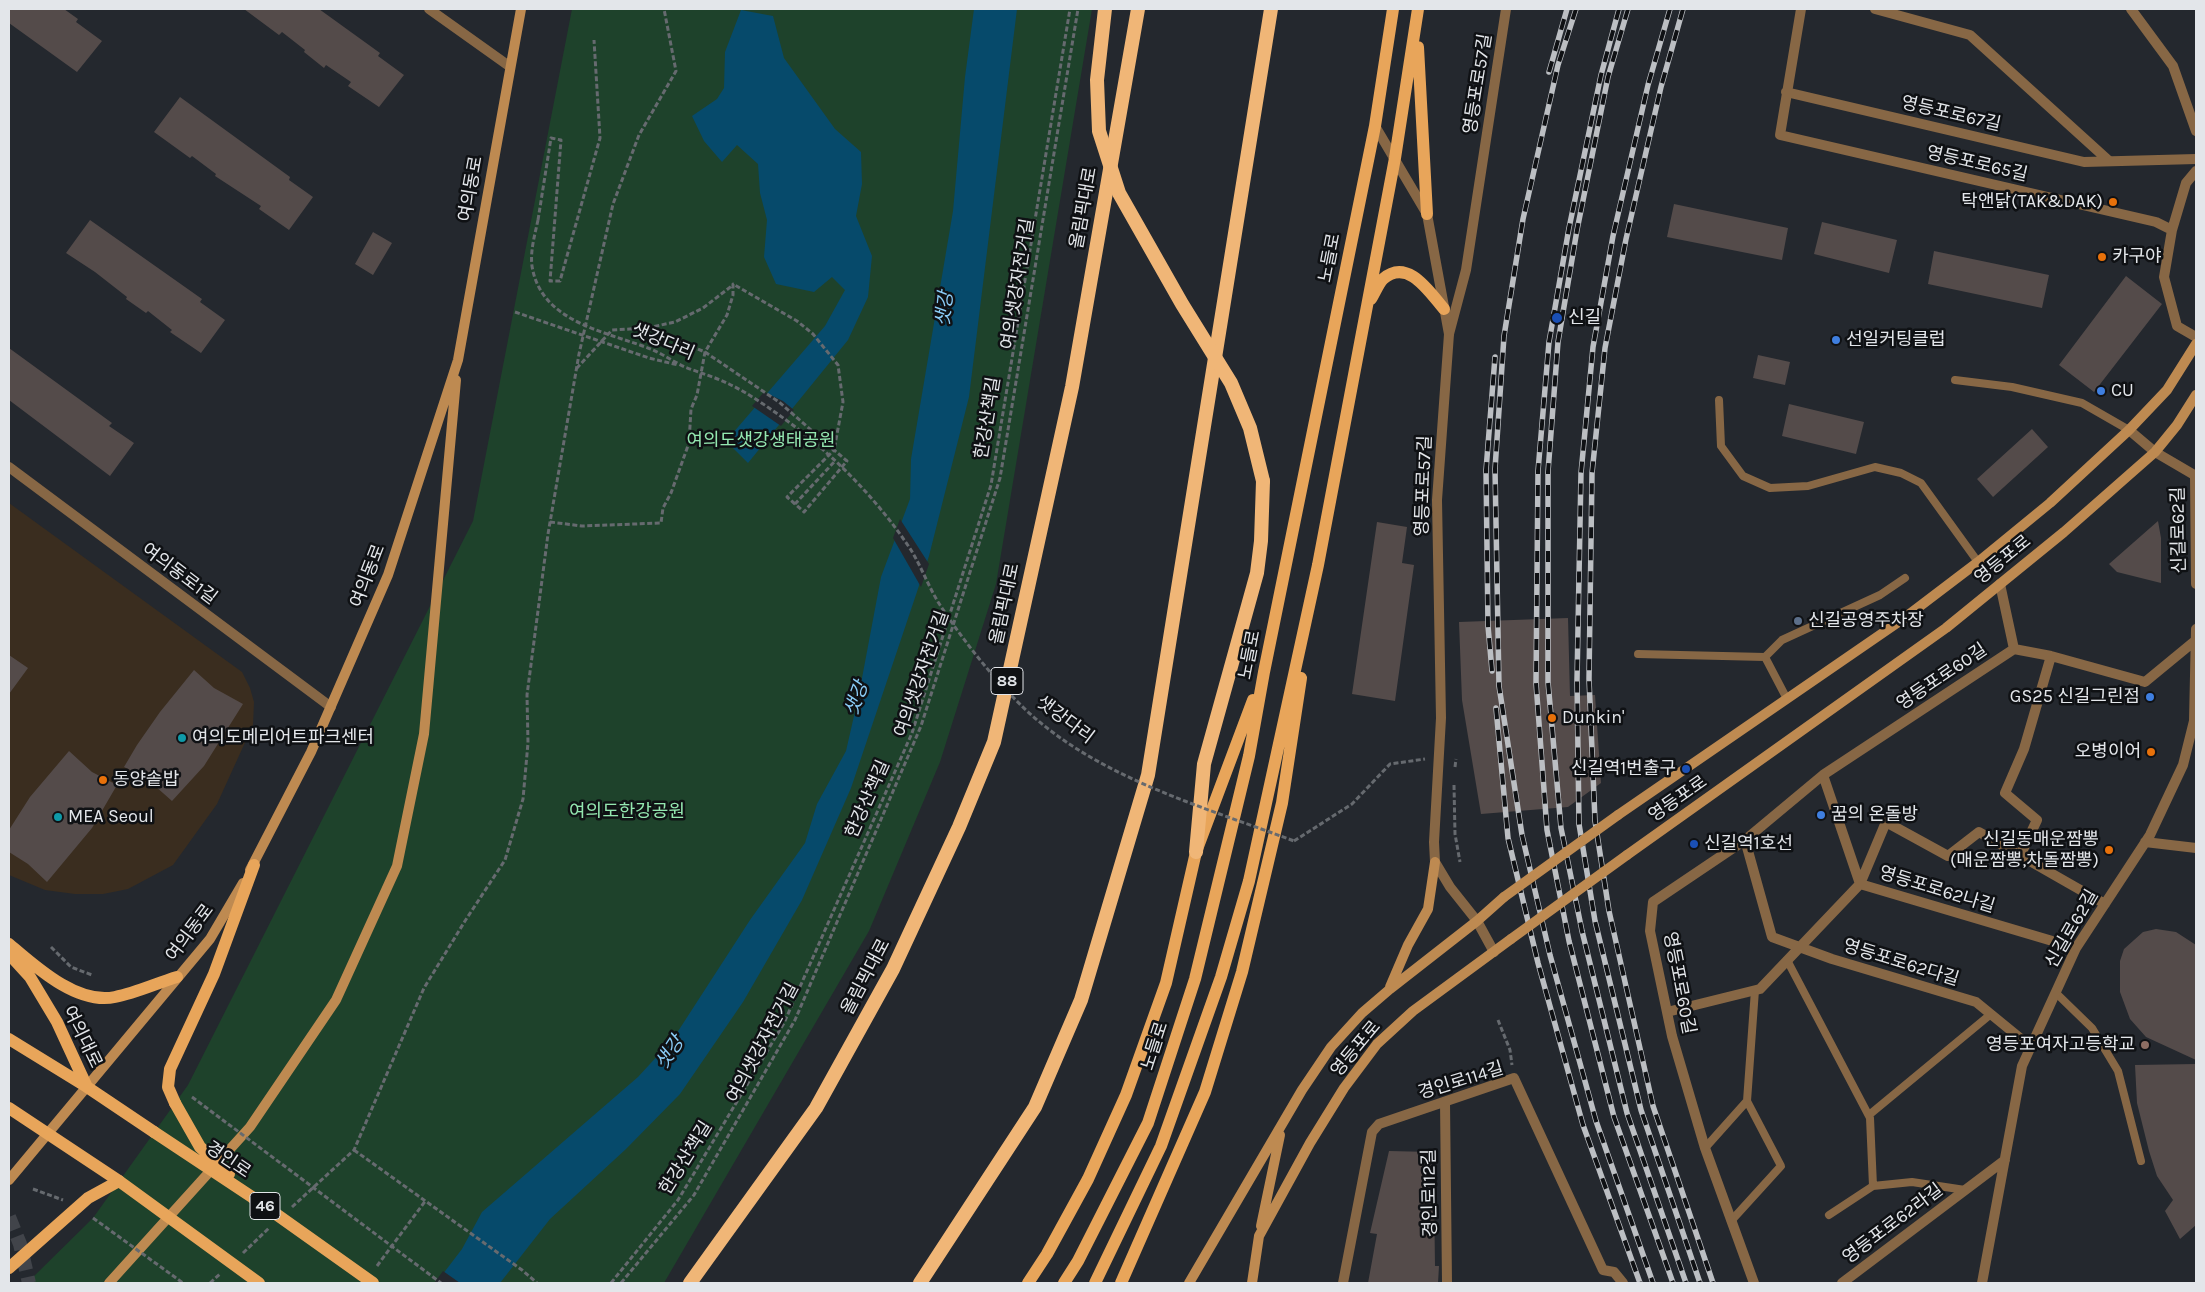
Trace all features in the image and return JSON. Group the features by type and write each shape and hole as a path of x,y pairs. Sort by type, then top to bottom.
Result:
{"highway":[{"path":"1105,9 1097,80 1099,131 1119,193 1182,304 1230,383 1250,428 1263,481 1262,541 1257,573 1204,764 1196,852"},
{"name":"올림픽대로","path":"690,1283 816,1108 893,969 959,827 994,742 1072,388 1138,9"},
{"path":"920,1283 1034,1107 1081,1000 1148,775 1271,9"}],"main road":[{"name":"여의동로","path":"9,1180 210,939 254,865 311,752 331,707 388,575 458,360 521,9"},
{"name":"노들로","path":"1064,1283 1078,1261 1148,1123 1197,969 1249,756 1264,672 1375,126 1393,9"},
{"path":"1095,1283 1162,1146 1221,977 1249,881 1318,566 1395,158 1418,10"},
{"path":"1418,10 1419,84 1428,214"},
{"path":"1367,306 1383,280 1396,272 1407,273 1419,280 1444,309"},
{"name":"영등포로","path":"1189,1283 1302,1090 1331,1047 1362,1013 1390,988 1477,921 1504,897 1618,815 1902,619 1978,562 2050,502 2129,430 2167,390 2196,344"},
{"path":"109,1283 250,1127 336,1000 397,866 424,734 458,360"},
{"name":"영등포로","path":"1252,1283 1259,1236 1310,1143 1339,1096 1377,1044 1413,1011 1511,939 1946,628 2064,532 2155,452 2178,425 2196,395"},
{"path":"1121,1283 1205,1092 1242,972 1282,803 1318,566"},
{"path":"1028,1283 1047,1254 1088,1179 1126,1095 1166,983 1196,852 1264,672"},
{"path":"1390,988 1408,945 1428,909 1435,862"},
{"path":"252,1197 200,1147 168,1087 170,1069 214,974 254,865"},
{"path":"9,944 36,968 84,996 114,998 177,977"},
{"name":"여의대로","path":"9,954 30,977 57,1022 87,1087"},
{"name":"여의대로","path":"9,1039 87,1087"},
{"name":"경인로","path":"87,1087 252,1197 373,1283"},
{"path":"9,1108 49,1133 259,1283"},
{"path":"1259,1236 1282,1126"},
{"path":"9,1268 82,1203 119,1182"}],"street":[{"path":"429,9 510,66"},
{"name":"영등포로57길","path":"1494,952 1477,921 1450,888 1435,862 1434,842 1441,718 1437,500 1449,334 1466,270 1506,9"},
{"name":"영등포로65길","path":"1801,9 1780,135 2156,222 2172,230"},
{"path":"1875,9 1970,35 2109,161"},
{"path":"2131,9 2173,66 2196,131"},
{"name":"영등포로67길","path":"1786,92 2084,162 2196,159"},
{"path":"1375,126 1428,214 1449,334"},
{"path":"2196,171 2186,184 2172,230 2164,277 2177,326 2196,337"},
{"path":"2129,430 2155,452 2195,475"},
{"name":"여의동로1길","path":"9,467 331,707"},
{"name":"신길로62길","path":"2195,475 2196,584"},
{"name":"영등포로60길","path":"2000,584 2014,649"},
{"name":"신길로62길","path":"1982,1283 2022,1066 2076,948 2145,842 2183,765 2195,722 2196,630"},
{"name":"영등포로60길","path":"1754,1283 1704,1148 1667,1012 1650,931 1653,902 1745,840 1823,776 2014,649 2051,656 2145,682 2196,640"},
{"path":"2020,856 2036,820 2005,793 2024,749 2051,656"},
{"path":"1823,776 1860,884"},
{"path":"1860,884 1886,822 1948,856 1979,832 2104,904"},
{"path":"1745,840 1772,937 1800,947"},
{"path":"2145,842 2196,848"},
{"name":"영등포로62나길","path":"1667,1012 1760,989 1860,884 2076,948"},
{"name":"영등포로62다길","path":"1800,947 1832,960 1976,1002 2031,1046"},
{"name":"경인로114길","path":"1343,1283 1372,1132 1379,1124 1514,1078 1602,1270 1614,1272 1624,1283"},
{"name":"경인로112길","path":"1445,1102 1447,1283"},
{"name":"영등포로62라길","path":"1842,1283 2005,1160"}],"lane":[{"path":"1955,380 2012,387 2082,403 2129,430"},
{"path":"1719,400 1721,446 1744,476 1770,488 1808,486 1875,468 1902,473 1920,483 1978,562"},
{"path":"1638,654 1765,657 1782,640 1880,595 1905,578"},
{"path":"1765,657 1786,698"},
{"path":"1787,960 1869,1115 1874,1186"},
{"path":"1731,1221 1781,1166 1747,1101 1755,990"},
{"path":"2056,993 2092,1028 2118,1071 2141,1161"},
{"path":"1869,1115 1991,1014"},
{"path":"1704,1148 1747,1101"},
{"name":"영등포로62라길","path":"1829,1215 1874,1186 1912,1182 1965,1190"}],"path":[{"path":"537,1283 426,1200 354,1150 424,988 505,860 523,799 528,743 527,695 550,522 576,370 613,204 639,135 676,71 664,9"},
{"name":"한강산책길","path":"611,1283 678,1200 784,1023 912,733 991,485 1070,9"},
{"name":"여의샛강자전거길","path":"621,1283 694,1194 795,1020 921,726 1000,478 1078,9"},
{"name":"샛강다리","path":"594,40 600,138 560,281 550,280 561,140 551,138 533,245 532,266 539,286 548,300 561,313 580,325 653,350 684,366 729,384 786,420 835,461 875,502 912,551 939,604 986,667 1012,697 1040,723 1103,765 1174,796 1294,842 1352,804 1390,764 1425,759"},
{"path":"576,370 612,330 647,328 675,322 703,308 734,284"},
{"path":"647,328 705,352 779,402 834,450 847,461 804,512 788,497 834,450 843,402 838,365 813,334 734,284"},
{"path":"550,522 582,526 660,523 663,508 671,493 689,443 691,409 697,396 705,352 727,315 734,284"},
{"path":"516,312 649,358 684,366"},
{"path":"795,504 835,461"},
{"path":"1455,772 1456,759"},
{"path":"1454,779 1455,834 1460,862"},
{"path":"51,947 71,967 92,975"},
{"path":"1498,1020 1510,1050 1514,1078"},
{"path":"191,1097 441,1283"},
{"path":"33,1189 68,1202"},
{"path":"375,1268 426,1200"},
{"path":"93,1218 183,1283"}],"shaded area":[{"path":"9,503 242,672 250,688 254,702 253,725 217,804 173,865 128,889 103,894 75,894 45,890 9,875"}],"green space":[{"name":"여의도한강공원","path":"572,9 1092,9 996,584 940,762 869,931 664,1283 27,1283 93,1218 188,1085 473,521"}],"water":[{"name":"샛강","path":"974,9 1017,9 969,397 929,556 851,788 802,900 743,1002 680,1094 626,1149 550,1219 500,1283 436,1283 462,1249 482,1212 638,1077 673,1039 750,920 805,843 817,804 846,751 859,694 881,577 910,499 911,459 953,211 965,77"},
{"path":"741,10 773,16 784,58 835,129 861,152 862,184 856,216 872,256 868,297 848,340 748,463 726,441 825,326 845,290 832,277 814,292 776,284 764,257 767,220 760,193 758,164 737,145 722,162 704,141 692,116 717,99 724,88 725,52"}],"pier":[{"path":"764,392 783,401 794,410 781,426 752,406"},
{"path":"900,519 929,564 921,587 893,538"},
{"path":"443,1271 460,1283 434,1283"}],"building":[{"path":"9,9 64,9 78,19 76,22 102,41 77,72 9,23"},
{"path":"244,9 319,9 380,53 378,56 404,75 379,107 348,86 351,82 326,65 324,68 282,32 279,35"},
{"path":"180,97 290,177 289,180 313,197 289,230 259,209 261,206 215,176 216,174 192,156 190,158 154,132"},
{"path":"1674,204 1788,228 1782,260 1667,237"},
{"path":"90,220 202,299 200,302 225,320 201,353 170,332 172,330 148,311 146,313 126,299 127,297 95,272 66,253"},
{"path":"1822,222 1897,240 1889,273 1814,254"},
{"path":"373,232 392,243 373,275 355,264"},
{"path":"1934,251 2049,275 2042,308 1928,284"},
{"path":"2126,276 2162,304 2094,392 2059,365"},
{"path":"9,348 112,423 109,426 134,443 110,476 9,400"},
{"path":"1758,355 1790,362 1785,385 1753,378"},
{"path":"1789,404 1864,422 1856,454 1782,436"},
{"path":"2032,429 2048,447 1993,497 1977,479"},
{"path":"2158,521 2161,538 2161,583 2117,572 2109,564"},
{"path":"1377,522 1407,527 1402,563 1414,565 1395,701 1352,694"},
{"path":"1568,618 1570,696 1595,695 1601,783 1568,807 1481,814 1462,700 1459,622"},
{"path":"9,655 28,668 9,694"},
{"name":"여의도메리어트파크센터","path":"194,670 214,688 243,704 204,766 172,801 146,778 124,767 160,712"},
{"name":"MEA Seoul","path":"69,751 92,772 117,785 92,828 47,882 28,864 9,852 9,830 30,797"},
{"path":"2156,929 2176,932 2196,945 2196,1060 2146,1037 2130,1019 2120,992 2120,961 2124,949 2143,932"},
{"path":"2196,1064 2196,1225 2180,1239 2165,1211 2173,1200 2157,1176 2149,1151 2137,1103 2135,1065"},
{"path":"1389,1151 1432,1152 1430,1191 1434,1191 1435,1266 1439,1266 1438,1283 1368,1283 1377,1234 1370,1233"}],"tunnel":[{"path":"9,1217 20,1244 29,1283"}],"railway":[{"path":"1549,72 1567,9"},
{"path":"1576,9 1558,65 1523,219 1504,336 1495,469 1499,686 1522,835 1550,955 1596,1121 1653,1283"},
{"path":"1619,9 1601,75 1569,228 1549,342 1538,471 1536,683 1547,830 1569,941 1614,1117 1673,1283"},
{"path":"1628,9 1608,77 1577,230 1558,342 1548,472 1548,682 1561,828 1582,931 1627,1113 1686,1283"},
{"path":"1670,9 1648,85 1613,236 1593,347 1581,473 1577,680 1579,824 1595,921 1641,1110 1700,1283"},
{"path":"1683,9 1661,87 1626,239 1605,348 1592,473 1589,679 1595,821 1609,911 1653,1106 1713,1283"},
{"path":"1492,671 1488,626 1486,470 1495,357"},
{"path":"1496,708 1508,838 1538,963 1583,1125 1640,1283"}],"place":[{"name":"탁앤닭(TAK&DAK)","path":"2113,202"},
{"name":"카구야","path":"2102,257"},
{"name":"신길","path":"1557,318"},
{"name":"선일커팅클럽","path":"1836,340"},
{"name":"CU","path":"2101,391"},
{"name":"신길공영주차장","path":"1798,621"},
{"name":"GS25 신길그린점","path":"2150,697"},
{"name":"Dunkin'","path":"1552,718"},
{"name":"여의도메리어트파크센터","path":"182,738"},
{"name":"오병이어","path":"2151,752"},
{"name":"신길역1번출구","path":"1686,769"},
{"name":"동양솥밥","path":"103,780"},
{"name":"꿈의 온돌방","path":"1821,815"},
{"name":"MEA Seoul","path":"58,817"},
{"name":"신길역1호선","path":"1694,844"},
{"name":"신길동매운짬뽕 (매운짬뽕,차돌짬뽕)","path":"2109,850"},
{"name":"영등포여자고등학교","path":"2145,1045"}],"park label":[{"name":"여의도샛강생태공원","path":"761,441"}]}
